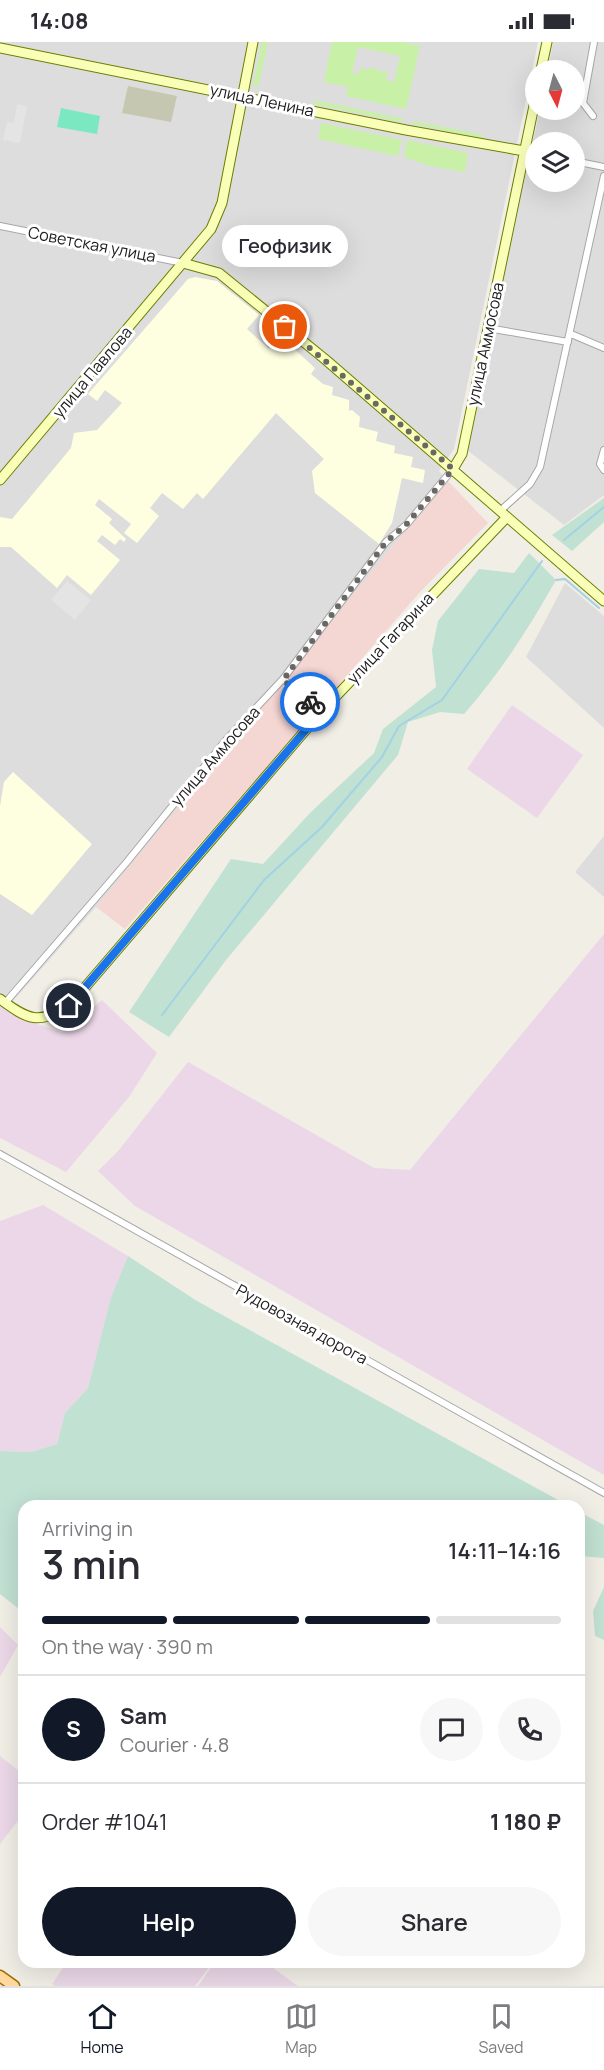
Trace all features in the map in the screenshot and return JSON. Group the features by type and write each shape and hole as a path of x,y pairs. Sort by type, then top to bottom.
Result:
{"main road":[{"name":"улица Павлова","path":"0,480 210,229 222,203 253,42"},
{"path":"544,60 548,42"},
{"name":"улица Ленина","path":"0,48 409,131 524,151"},
{"name":"улица Аммосова","path":"453,469 462,454 531,120"},
{"path":"183,263 219,273 453,469 604,601"},
{"name":"улица Гагарина","path":"2,1001 32,1019 50,1018 69,1006 322,711 504,514"},
{"path":"0,1976 14,1986"}],"street":[{"path":"593,116 583,103 594,42"},
{"path":"585,163 604,167"},
{"name":"улица Гагарина","path":"504,514 530,484 540,467 604,176"},
{"name":"Советская улица","path":"0,226 183,263"},
{"path":"488,328 568,342"},
{"path":"571,334 604,348"},
{"path":"604,450 600,464 604,470"},
{"name":"улица Аммосова","path":"2,1001 126,863 226,740 283,680 386,542 406,525 453,469"},
{"path":"283,680 322,711"},
{"name":"Рудовозная дорога","path":"0,1154 604,1493"}],"shaded area":[{"path":"0,42 538,42 534,60 525,60 525,105 454,449 439,471 447,480 116,884 7,1008 0,1003"},
{"path":"553,42 604,42 604,495 564,525 467,450 495,307 525,176 525,192 585,192 585,132 535,132 538,120 585,120 585,60 550,60"},
{"path":"128,86 177,96 171,122 122,113"},
{"path":"17,104 27,106 20,143 3,140 7,122 14,123"},
{"path":"195,277 217,281 259,315 247,329 269,349 280,336 315,368 311,374 323,384 333,387 332,395 349,400 349,411 352,410 360,417 359,427 378,432 376,441 395,446 394,453 413,457 411,467 425,470 423,483 402,478 392,523 379,544 315,493 312,471 324,459 276,413 203,499 197,493 183,509 162,493 150,508 159,516 137,543 124,533 131,524 99,499 95,505 112,519 109,523 126,539 124,542 120,539 115,545 102,535 97,541 120,560 91,595 67,575 57,588 11,547 0,547 0,517 12,519 71,448 74,433 97,430 122,403 105,390 97,401 88,394 188,279"},
{"path":"447,480 488,523 420,592 125,929 96,907"},
{"path":"604,498 604,522 572,551 552,535"},
{"path":"529,553 556,580 514,649 464,714 440,712 408,722 398,755 226,960 169,1037 129,1012 231,859 263,864 311,812 374,753 383,729 436,687 432,650 438,621 479,569 514,573"},
{"path":"67,581 91,600 75,620 51,600"},
{"path":"565,583 604,616 604,728 526,657"},
{"path":"512,705 583,755 537,818 467,769"},
{"path":"13,772 92,844 32,915 0,894 0,806 4,782"},
{"path":"604,836 604,897 575,872"},
{"path":"604,934 604,1475 135,1206 98,1171 119,1150 188,1062 374,1168 410,1170"},
{"path":"102,1000 157,1053 129,1097 66,1172 0,1138 0,1003 25,1020 62,1032"},
{"path":"43,1205 128,1256 111,1297 88,1388 65,1413 57,1444 31,1452 0,1451 0,1221"},
{"path":"128,1256 197,1301 558,1500 18,1500 18,1608 0,1594 0,1451 31,1452 57,1444 65,1413 88,1388 111,1297"},
{"path":"585,1515 604,1525 604,1558 585,1556"},
{"path":"604,1587 604,1640 595,1636 593,1611"},
{"path":"0,1627 18,1645 0,1677"},
{"path":"0,1756 18,1770 18,1821 0,1844"},
{"path":"63,1968 208,1968 195,1986 55,1986 52,1984"},
{"path":"211,1968 273,1968 298,1986 198,1986"}],"green space":[{"path":"262,42 268,42 258,87 253,86"},
{"path":"332,42 402,42 420,46 406,109 346,96 348,87 324,82","holes":["358,47 400,56 394,82 386,80 388,72 383,71 382,74 380,70 368,68 366,71 361,66 359,74 352,73"]},
{"path":"314,100 404,119 401,122 314,104"},
{"path":"61,108 100,116 97,134 57,127"},
{"path":"414,121 483,135 482,138 413,124"},
{"path":"321,123 402,140 398,156 318,139"},
{"path":"407,140 468,153 465,172 430,166 404,157"}],"waterway":[{"path":"564,540 604,507"},
{"path":"162,1015 264,880 322,827 382,757 399,726 442,700 542,561"},
{"path":"556,580 565,579 599,608"}],"way so far":[{"path":"285,327 453,469 443,478 406,525 386,542 283,680 310,702"}],"place":[{"name":"Геофизик","path":"285,327"}],"route":[{"path":"69,1006 322,711 310,702"}]}
